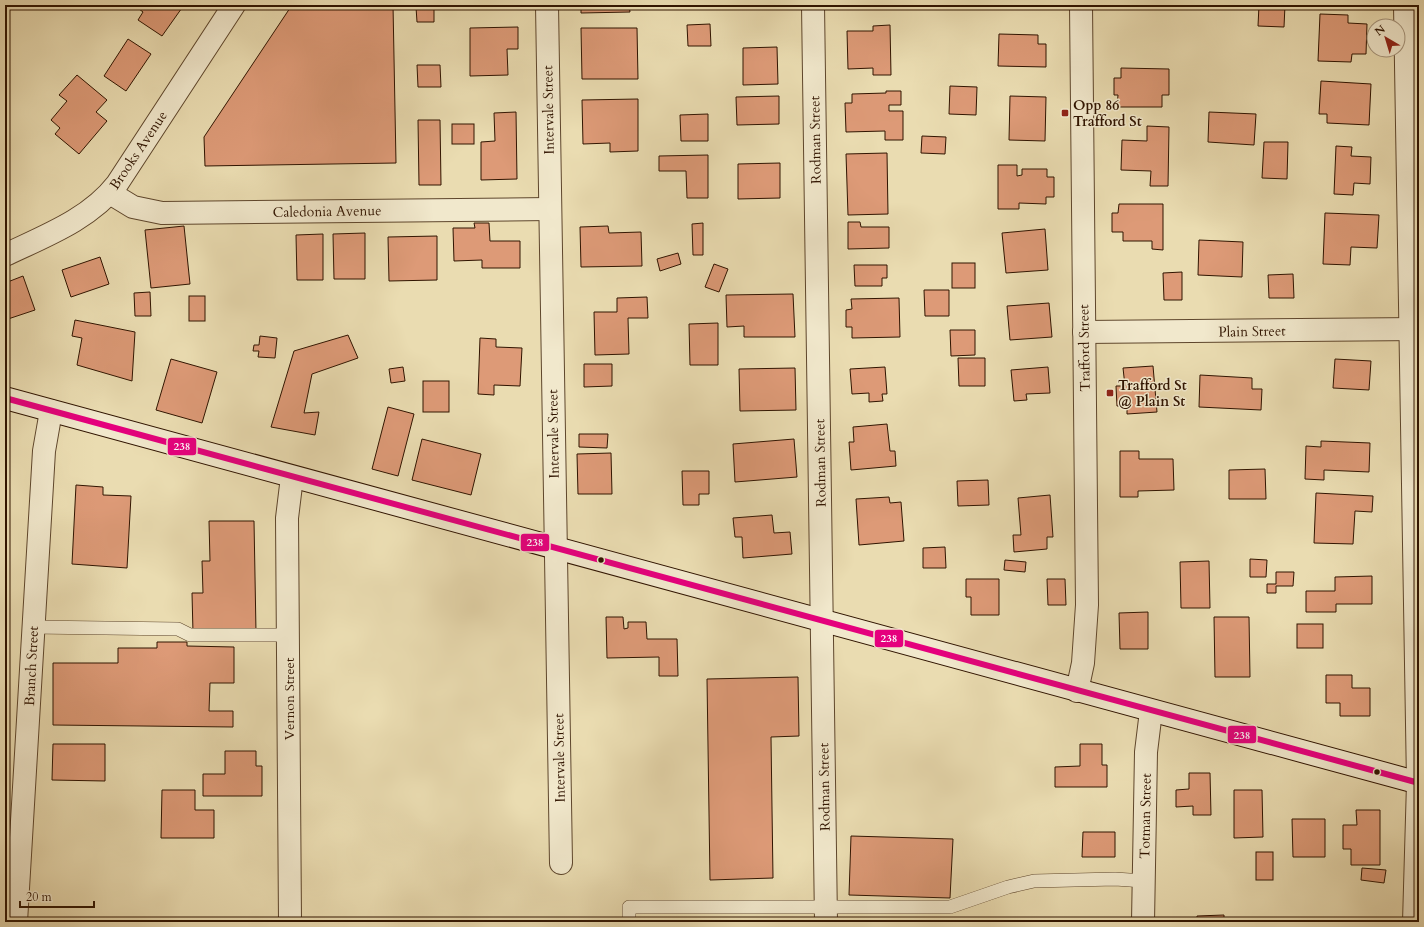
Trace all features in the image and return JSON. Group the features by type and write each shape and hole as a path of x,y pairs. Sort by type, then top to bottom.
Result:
{"street":[{"name":"Brooks Avenue","path":"5,255 42,238 82,216 97,206 110,193 234,5"},
{"name":"Intervale Street","path":"547,5 549,209 561,863"},
{"name":"Rodman Street","path":"813,5 826,914"},
{"name":"Trafford Street","path":"1077,691 1083,663 1087,604 1081,5"},
{"path":"1404,5 1414,329 1418,783 1414,922"},
{"name":"Caledonia Avenue","path":"110,193 133,207 162,213 549,209"},
{"name":"Plain Street","path":"1084,332 1414,329"},
{"path":"5,398 292,477 556,547 822,622 1418,783"},
{"name":"Branch Street","path":"16,922 44,451 51,411"},
{"name":"Vernon Street","path":"290,922 287,518 292,477"},
{"name":"Totman Street","path":"1143,922 1146,752 1151,711"}],"lane":[{"path":"34,627 178,629 190,635 288,635"},
{"path":"629,922 629,907 826,914 950,907 1008,887 1034,881 1115,879 1144,880"}],"building":[{"path":"134,5 184,5 162,36 138,20 143,12"},
{"path":"292,5 393,5 396,163 205,166 204,137"},
{"path":"460,5 512,5 512,8 460,8"},
{"path":"581,5 629,5 630,12 581,13"},
{"path":"847,5 892,5 892,8 847,9"},
{"path":"1130,5 1158,5 1158,9 1129,9"},
{"path":"1259,5 1285,5 1284,27 1258,26"},
{"path":"416,7 434,7 434,22 417,22"},
{"path":"1320,14 1348,15 1348,23 1366,24 1366,54 1352,54 1351,62 1318,61"},
{"path":"710,24 711,46 688,46 687,25"},
{"path":"890,25 891,75 873,75 873,68 848,69 847,31 873,31 873,26"},
{"path":"518,27 518,49 507,49 508,75 470,76 470,28"},
{"path":"581,28 637,28 638,79 582,79"},
{"path":"999,34 1038,35 1038,44 1046,44 1046,67 998,66"},
{"path":"128,39 151,54 126,91 104,76"},
{"path":"777,47 778,84 743,85 743,48"},
{"path":"417,65 440,65 441,87 418,87"},
{"path":"1121,68 1169,69 1169,95 1162,95 1162,107 1117,107 1118,95 1114,95 1114,78 1121,78"},
{"path":"77,75 107,100 96,112 107,121 79,154 55,134 60,128 51,120 67,101 59,95"},
{"path":"1321,81 1371,84 1369,125 1327,123 1327,114 1319,114"},
{"path":"950,86 977,87 976,115 949,114"},
{"path":"886,91 901,91 901,105 889,105 889,111 903,111 903,140 885,140 885,131 846,132 845,103 852,103 852,94 886,93"},
{"path":"779,96 779,124 737,125 736,97"},
{"path":"1010,96 1046,97 1045,141 1009,140"},
{"path":"638,99 638,151 610,152 610,143 583,144 582,100"},
{"path":"516,112 517,179 481,180 481,142 495,141 494,113"},
{"path":"1209,112 1256,114 1254,145 1208,142"},
{"path":"708,114 708,141 681,141 680,115"},
{"path":"418,120 440,120 441,185 419,185"},
{"path":"452,124 474,124 474,144 452,144"},
{"path":"1147,126 1169,127 1168,186 1150,186 1151,171 1121,170 1122,140 1147,141"},
{"path":"922,136 946,137 945,154 921,153"},
{"path":"1264,142 1288,142 1287,179 1262,178"},
{"path":"1336,146 1352,147 1351,156 1371,157 1370,184 1354,183 1353,195 1334,194"},
{"path":"887,153 888,214 848,215 846,154"},
{"path":"708,155 708,198 687,198 686,171 659,171 659,156"},
{"path":"780,163 780,198 738,199 738,164"},
{"path":"998,165 1017,165 1017,176 1022,175 1022,169 1047,169 1047,177 1054,177 1054,197 1046,197 1046,204 1019,203 1019,209 998,209"},
{"path":"1119,204 1163,204 1163,250 1152,249 1152,241 1123,241 1123,232 1112,232 1112,213 1118,213"},
{"path":"1325,213 1379,215 1377,248 1351,247 1350,265 1323,264"},
{"path":"848,222 860,222 861,227 889,227 889,248 848,249"},
{"path":"474,223 489,223 490,241 520,241 520,268 482,268 482,260 454,261 453,228 475,228"},
{"path":"703,223 703,255 693,255 692,224"},
{"path":"184,226 190,284 151,288 145,230"},
{"path":"608,226 609,233 641,232 642,266 581,267 580,227"},
{"path":"1045,229 1048,270 1006,273 1002,233"},
{"path":"365,233 365,279 334,279 333,234"},
{"path":"323,234 323,280 297,280 296,235"},
{"path":"437,236 437,280 389,281 388,237"},
{"path":"1199,240 1243,242 1242,277 1198,275"},
{"path":"678,253 681,264 660,271 657,259"},
{"path":"100,257 109,284 71,297 62,270"},
{"path":"952,263 975,263 975,288 952,288"},
{"path":"714,264 728,269 719,292 705,287"},
{"path":"854,265 887,265 887,278 882,278 882,286 855,286"},
{"path":"1182,272 1182,300 1164,300 1163,273"},
{"path":"1293,274 1294,298 1269,298 1268,275"},
{"path":"23,276 35,310 5,320 5,283"},
{"path":"924,290 949,290 949,316 925,316"},
{"path":"150,292 151,316 135,316 134,293"},
{"path":"793,294 795,337 744,337 744,326 727,327 726,295"},
{"path":"189,296 205,296 205,321 189,321"},
{"path":"647,297 648,318 628,318 629,354 595,355 594,312 617,312 617,298"},
{"path":"899,298 900,337 852,338 852,327 846,327 846,310 852,309 851,299"},
{"path":"1049,303 1052,337 1010,340 1007,306"},
{"path":"75,320 135,332 132,381 77,365 82,338 72,336"},
{"path":"718,323 718,365 690,365 689,324"},
{"path":"950,330 975,330 975,355 951,356"},
{"path":"348,335 358,358 312,374 304,413 319,412 315,435 271,427 294,351"},
{"path":"260,336 277,338 275,358 258,357 259,351 253,351 254,345 259,345"},
{"path":"480,338 496,339 496,347 522,348 520,386 494,385 494,395 478,394"},
{"path":"958,358 985,358 985,386 959,386"},
{"path":"171,359 217,372 202,423 156,410"},
{"path":"1335,359 1371,361 1369,390 1333,388"},
{"path":"584,364 612,364 612,386 584,387"},
{"path":"1153,366 1157,412 1127,414 1127,406 1117,406 1116,386 1125,386 1123,368"},
{"path":"403,367 405,381 391,383 389,369"},
{"path":"885,367 887,394 882,394 883,401 869,402 869,393 852,394 850,369"},
{"path":"1048,367 1050,393 1026,394 1027,400 1014,401 1011,370"},
{"path":"795,368 796,410 740,411 739,369"},
{"path":"1200,375 1252,378 1252,389 1262,389 1261,410 1199,407"},
{"path":"423,381 449,381 449,412 423,412"},
{"path":"388,407 414,414 398,476 372,469"},
{"path":"887,424 890,451 895,451 896,466 851,470 849,442 854,442 853,427"},
{"path":"579,434 608,434 607,448 579,447"},
{"path":"422,439 481,454 471,495 412,480"},
{"path":"794,439 797,477 735,482 733,444"},
{"path":"1321,441 1370,443 1369,472 1324,470 1324,480 1305,479 1306,446 1321,447"},
{"path":"5,444 9,445 5,463"},
{"path":"1120,451 1139,451 1139,459 1173,459 1174,490 1138,491 1138,497 1120,497"},
{"path":"611,453 612,494 578,494 577,454"},
{"path":"1265,469 1266,499 1229,499 1229,470"},
{"path":"682,471 709,471 709,494 699,494 699,505 683,505"},
{"path":"988,480 989,505 958,506 957,481"},
{"path":"76,485 103,487 103,495 131,496 127,568 72,564"},
{"path":"1316,493 1373,496 1372,512 1355,511 1353,544 1314,543"},
{"path":"1050,495 1053,537 1047,537 1047,549 1014,552 1013,535 1021,535 1018,498"},
{"path":"889,497 890,503 901,502 904,541 859,545 856,499"},
{"path":"772,515 774,533 790,532 792,554 743,558 742,537 735,537 733,518"},
{"path":"209,521 254,521 256,632 193,633 192,593 203,593 202,561 210,561"},
{"path":"945,547 946,568 923,568 923,548"},
{"path":"1250,559 1267,560 1266,577 1250,577"},
{"path":"1005,560 1026,562 1025,572 1004,570"},
{"path":"1209,561 1210,608 1181,608 1180,562"},
{"path":"1276,572 1294,572 1293,586 1276,586 1276,593 1267,593 1267,584 1276,584"},
{"path":"1372,576 1372,604 1336,604 1336,612 1306,612 1306,591 1335,591 1335,577"},
{"path":"966,579 999,579 999,615 971,615 971,597 966,597"},
{"path":"1047,579 1065,579 1066,605 1048,605"},
{"path":"1148,612 1148,649 1120,649 1119,613"},
{"path":"606,617 623,617 624,629 628,628 628,622 646,622 647,639 677,639 678,676 659,676 659,657 607,658"},
{"path":"1214,617 1249,617 1250,677 1215,677"},
{"path":"1297,624 1323,624 1323,648 1297,648"},
{"path":"157,642 187,642 187,646 234,647 234,683 210,683 209,711 233,711 233,727 53,725 53,663 118,663 118,648 157,648"},
{"path":"1326,675 1352,675 1352,688 1370,688 1370,716 1340,716 1340,703 1326,703"},
{"path":"798,677 799,736 771,737 773,878 710,880 707,679"},
{"path":"53,744 105,744 105,781 52,780"},
{"path":"1080,744 1102,744 1102,765 1107,765 1107,787 1055,787 1055,767 1080,766"},
{"path":"225,751 256,751 256,766 262,766 262,796 203,796 203,774 225,774"},
{"path":"1189,773 1210,773 1211,815 1193,815 1193,806 1176,807 1176,790 1189,789"},
{"path":"162,790 195,790 195,810 214,810 214,838 161,838"},
{"path":"1234,790 1262,790 1263,837 1234,838"},
{"path":"1356,810 1380,810 1380,865 1351,865 1351,849 1343,849 1343,825 1357,825"},
{"path":"1292,819 1325,819 1325,857 1293,857"},
{"path":"1083,832 1115,832 1115,857 1082,857"},
{"path":"851,836 953,839 950,898 849,895"},
{"path":"1256,852 1273,852 1273,880 1256,880"},
{"path":"1362,868 1386,870 1384,883 1361,880"},
{"path":"1224,915 1224,922 1197,922 1197,916"}],"transit line":[{"name":"238","path":"5,398 1419,783"}],"place":[{"name":"Opp 86 Trafford St","path":"1065,113"},
{"name":"Trafford St @ Plain St","path":"1110,393"}]}
